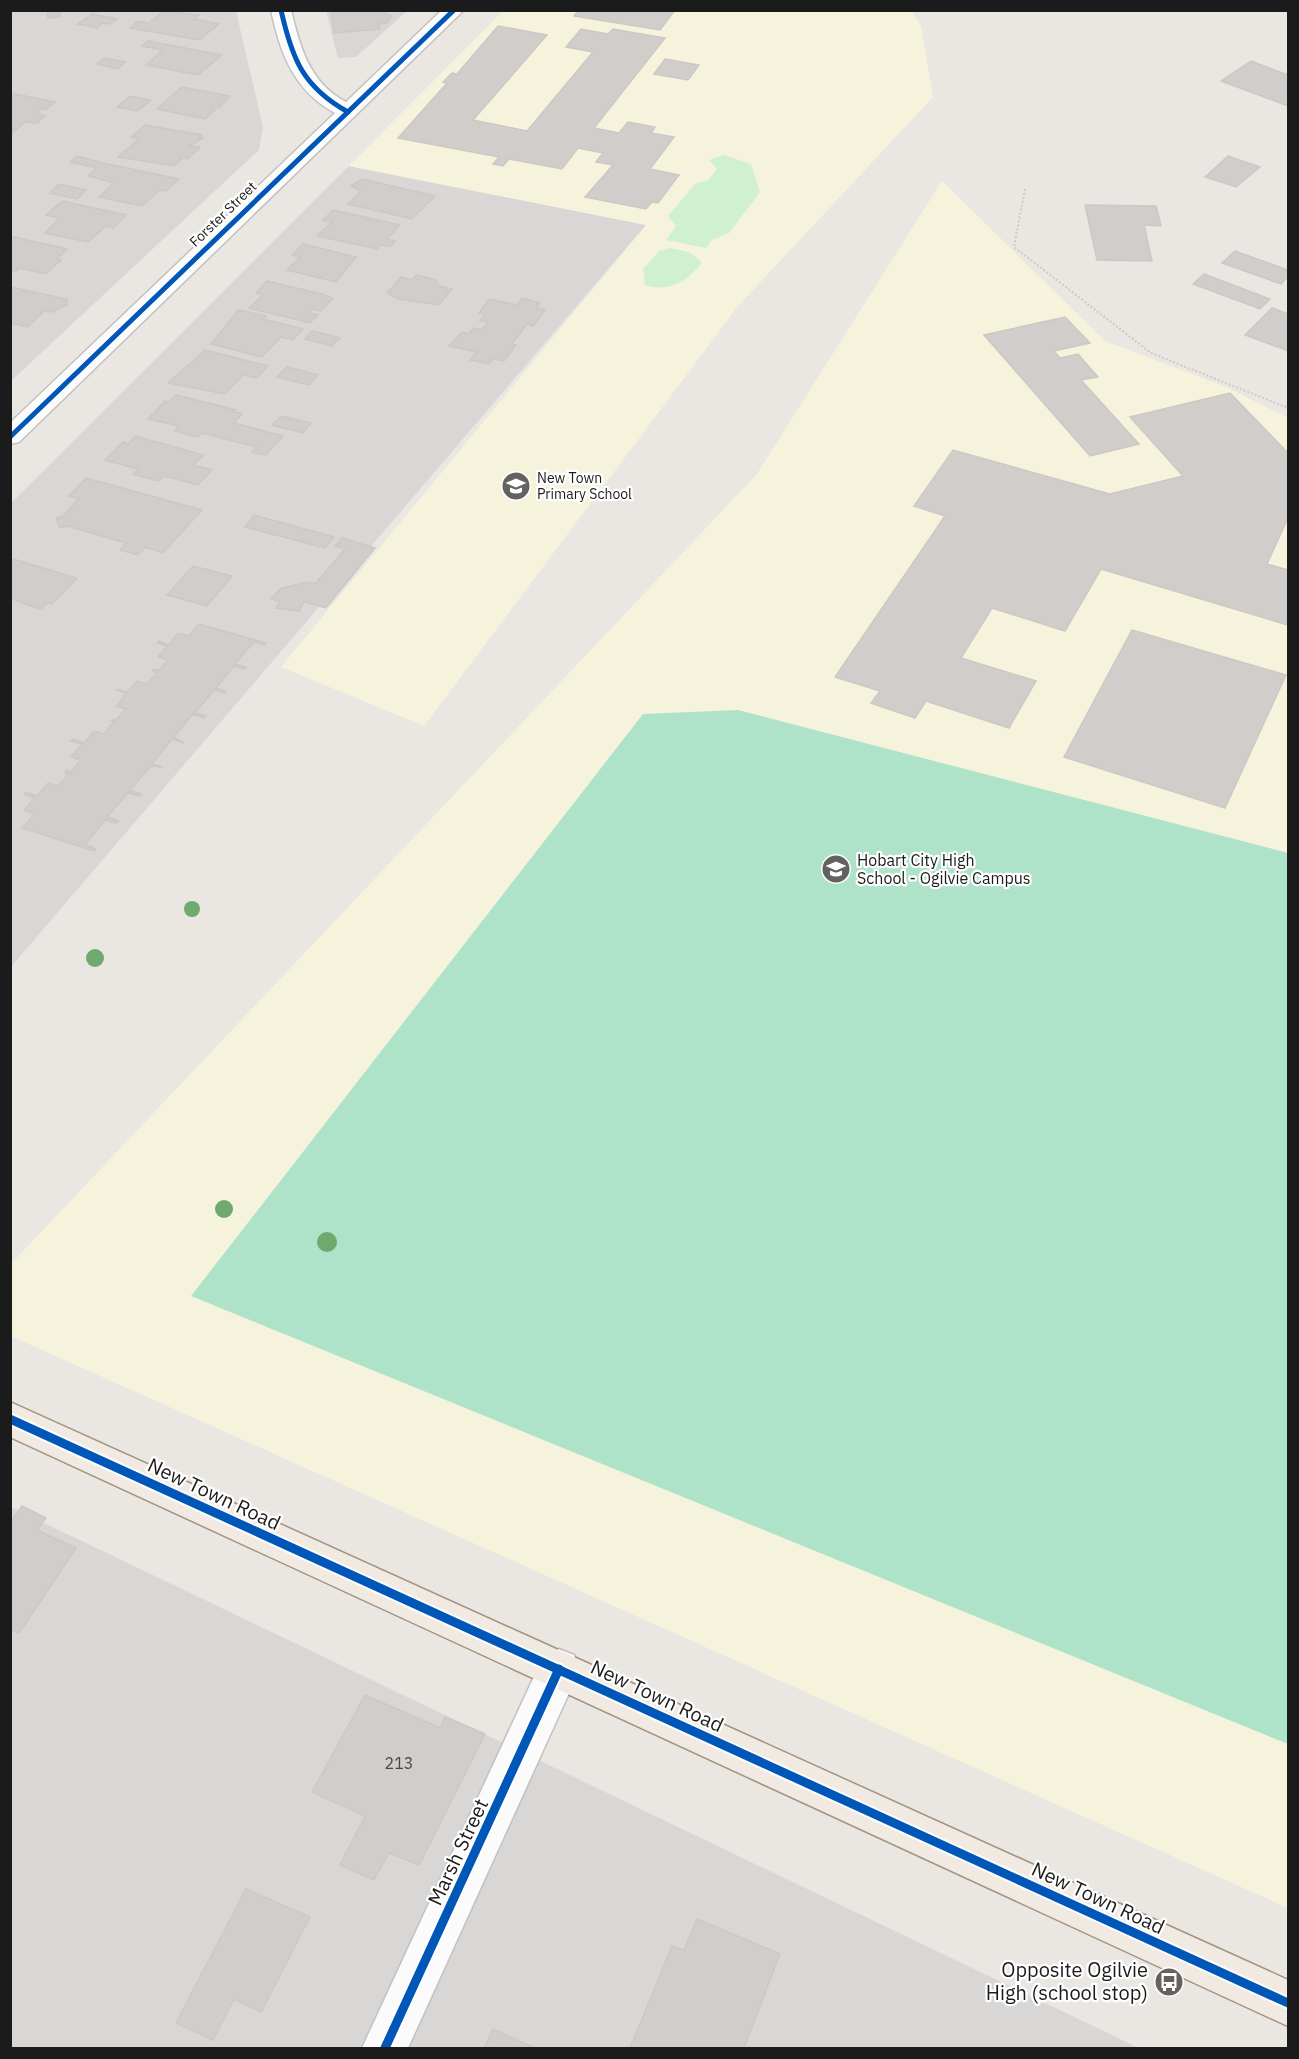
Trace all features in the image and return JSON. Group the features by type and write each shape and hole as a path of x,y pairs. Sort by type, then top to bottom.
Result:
{"main road":[{"name":"New Town Road","path":"10,1419 1288,2003"}],"street":[{"path":"280,10 287,41 303,76 324,101 348,112"},
{"name":"Forster Street","path":"10,437 454,10"},
{"name":"Marsh Street","path":"386,2049 559,1669"}],"path":[{"path":"1025,189 1014,247 1152,353 1288,408"}],"shaded area":[{"path":"11,11 236,11 263,127 259,150 11,381"},
{"path":"326,11 407,11 356,57 338,58"},
{"name":"New Town Primary School","path":"503,11 911,11 921,26 933,97 738,306 424,726 281,667 646,225 349,166"},
{"path":"349,166 646,225 11,967 11,503"},
{"name":"Hobart City High School - Ogilvie Campus","path":"942,181 1105,341 1226,387 1288,418 1288,1908 11,1336 10,1265 757,474"},
{"path":"11,1507 1139,2048 11,2048"}],"green space":[{"path":"724,155 751,164 760,192 729,233 712,240 706,248 666,240 676,226 668,216 695,184 708,180 717,169 709,160"},
{"path":"670,248 689,252 702,262 691,275 677,284 662,287 645,285 643,269 659,251"},
{"path":"738,710 1288,853 1288,1744 191,1296 643,714"}],"building":[{"path":"47,10 59,10 60,17 48,18"},
{"path":"331,10 387,10 385,15 391,15 391,17 387,23 379,24 380,29 334,33"},
{"path":"579,10 675,10 660,30 574,16"},
{"path":"163,11 199,15 195,19 219,24 199,40 130,28 138,21 149,23"},
{"path":"92,14 117,19 110,24 102,23 97,28 78,24"},
{"path":"498,26 547,35 473,120 527,131 593,52 566,47 581,29 608,34 613,29 665,38 594,128 619,133 628,122 655,127 651,133 674,137 650,169 679,175 658,203 652,202 646,209 585,197 613,165 596,162 603,153 578,148 562,169 509,159 503,166 493,164 499,157 398,138 447,83 443,82 452,73 457,74"},
{"path":"148,41 222,55 198,75 146,65 163,50 142,46"},
{"path":"105,58 125,62 118,69 97,64"},
{"path":"665,59 699,65 688,80 654,74"},
{"path":"1251,61 1288,75 1288,106 1221,81"},
{"path":"182,87 230,96 220,107 212,108 216,109 205,119 157,109"},
{"path":"10,93 55,102 37,113 45,116 37,123 25,122 12,133"},
{"path":"130,96 151,100 138,111 117,107"},
{"path":"145,125 202,135 199,138 203,138 190,146 200,147 188,159 180,156 178,158 182,159 174,166 118,157 139,139 131,137"},
{"path":"77,156 179,179 166,191 159,190 142,206 99,197 114,183 88,176 97,168 70,162"},
{"path":"1228,156 1260,167 1236,187 1205,177"},
{"path":"362,179 435,196 412,219 348,204 361,191 351,186"},
{"path":"59,184 86,190 77,199 50,193"},
{"path":"62,201 126,215 113,228 106,226 88,242 45,233 60,218 46,215"},
{"path":"1085,205 1156,206 1161,226 1144,225 1152,261 1097,260"},
{"path":"333,210 400,225 387,239 395,241 390,247 381,245 377,249 317,236 332,222 323,220"},
{"path":"10,236 67,249 57,259 61,260 46,274 20,268 16,271 10,270"},
{"path":"303,244 356,257 336,282 287,270 300,257 292,255"},
{"path":"1235,251 1288,270 1288,276 1281,284 1222,263"},
{"path":"1204,274 1270,299 1260,309 1193,284"},
{"path":"416,275 436,280 439,286 452,289 439,305 398,299 387,293 401,277 412,280"},
{"path":"267,281 333,298 321,311 313,309 309,313 318,315 310,323 249,308 263,295 256,293"},
{"path":"10,287 67,299 67,305 52,312 44,311 28,327 10,323"},
{"path":"522,298 540,303 536,307 545,310 533,326 527,324 512,344 516,345 504,361 493,359 489,364 470,360 476,352 449,346 462,332 468,334 474,328 482,330 488,322 480,321 485,314 479,313 489,299 517,305"},
{"path":"1272,308 1288,314 1288,351 1245,335"},
{"path":"238,310 266,316 263,319 303,329 293,340 281,337 262,357 211,344"},
{"path":"1065,317 1090,343 1054,351 1060,358 1078,354 1098,377 1081,380 1139,444 1090,456 984,335"},
{"path":"312,331 340,338 332,346 305,339"},
{"path":"205,350 268,366 257,378 243,375 225,394 168,383"},
{"path":"287,367 318,375 309,385 277,377"},
{"path":"1230,393 1288,453 1288,518 1267,564 1288,570 1288,625 1101,569 1065,631 992,608 961,658 1036,681 1009,728 926,701 915,718 871,703 880,691 835,677 945,516 914,506 953,450 1110,494 1183,476 1130,417"},
{"path":"176,395 236,410 234,412 242,414 234,423 283,436 266,455 252,452 257,447 202,433 197,437 175,431 179,426 148,419 165,401 169,402"},
{"path":"281,416 311,423 303,433 272,425"},
{"path":"135,436 204,455 193,465 212,470 198,485 164,476 158,481 133,474 138,469 105,460 123,442 128,444"},
{"path":"86,478 202,510 163,553 145,547 138,555 120,550 126,543 67,526 60,528 56,518 63,516 79,498 69,496"},
{"path":"254,515 334,537 325,548 245,527"},
{"path":"342,538 375,548 326,608 304,602 299,611 276,608 280,602 271,599 280,589 306,582 315,584 345,549 335,546"},
{"path":"10,558 77,578 52,604 47,603 41,609 10,598"},
{"path":"193,566 232,576 207,606 167,595"},
{"path":"199,624 266,643 264,645 254,642 235,664 246,667 245,669 234,666 216,688 226,691 225,693 214,690 195,713 206,716 204,718 193,714 174,737 184,743 172,739 152,764 163,767 151,766 130,790 141,794 139,796 128,793 107,817 119,821 116,823 105,820 85,845 96,849 94,851 22,828 35,814 24,810 35,798 24,795 26,792 37,796 48,783 58,786 69,774 65,773 66,770 71,772 81,760 71,757 82,744 71,741 73,739 84,743 94,731 104,734 114,721 110,720 116,720 126,709 116,706 126,694 116,689 127,692 137,681 147,684 157,673 152,671 154,669 158,671 168,660 158,657 167,646 157,643 159,641 169,645 178,633 189,636"},
{"path":"1132,630 1286,675 1225,808 1064,757"},
{"path":"22,1506 46,1518 37,1530 76,1548 19,1633 10,1629 10,1523"},
{"path":"365,1695 440,1728 445,1717 485,1734 419,1865 389,1853 374,1880 340,1865 365,1816 312,1792"},
{"path":"246,1889 310,1917 261,2012 234,1999 213,2040 176,2023"},
{"path":"697,1919 780,1954 744,2048 630,2048 672,1946 684,1950"},
{"path":"493,2029 535,2048 484,2048"}],"cycle path":[{"path":"281,10 289,43 301,71 319,94 348,112"},
{"path":"10,437 454,10"},
{"path":"10,1419 1288,2003"},
{"path":"385,2048 559,1669"}],"place":[{"name":"New Town Primary School","path":"516,486"},
{"name":"Hobart City High School - Ogilvie Campus","path":"836,869"},
{"name":"Opposite Ogilvie High (school stop)","path":"1169,1982"}]}
